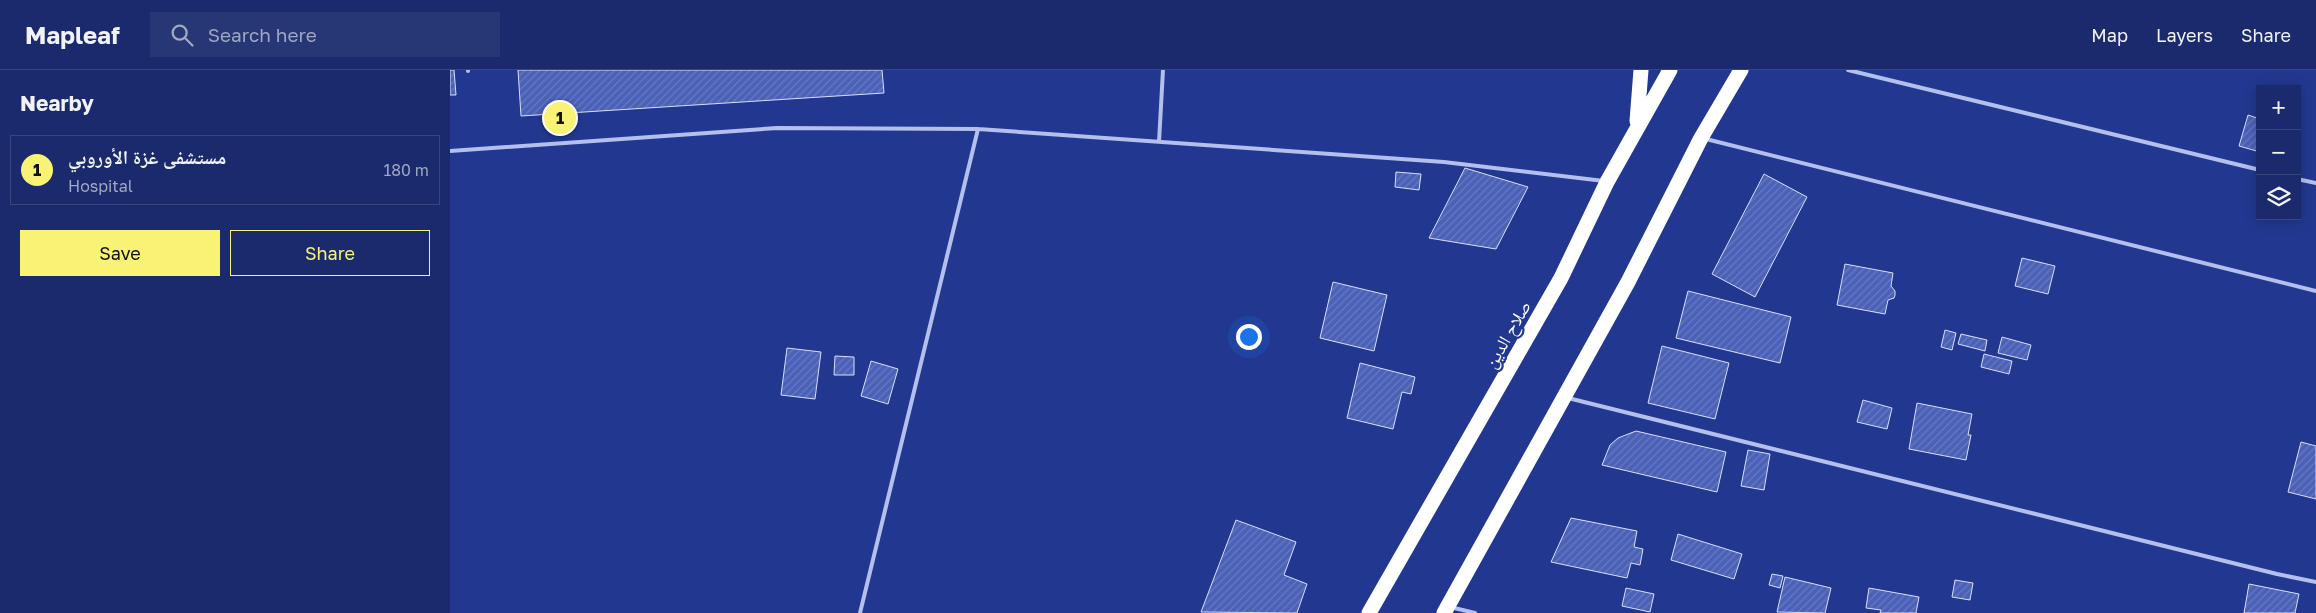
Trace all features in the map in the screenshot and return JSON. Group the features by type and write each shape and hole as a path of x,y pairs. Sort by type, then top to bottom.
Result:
{"highway":[{"path":"1636,127 1641,70"},
{"name":"صلاح الدين","path":"1370,613 1561,278 1607,182 1636,127 1670,70"},
{"path":"1446,610 1628,282 1701,138 1740,70"}],"lane":[{"path":"1159,142 1163,70"},
{"path":"1848,70 2256,169"},
{"path":"450,151 777,128 978,129 1444,162 1607,182"},
{"path":"860,613 978,129"},
{"path":"1701,138 2316,291"},
{"path":"2301,180 2316,183"},
{"path":"1563,397 2277,574 2316,582"},
{"path":"1446,610 1475,613"}],"building":[{"path":"450,70 454,70 456,95 450,95"},
{"path":"518,70 882,70 884,93 521,116"},
{"path":"2248,115 2256,118 2256,151 2239,146"},
{"path":"1465,168 1528,187 1496,249 1429,238"},
{"path":"1396,172 1421,174 1419,190 1395,187"},
{"path":"1764,174 1807,197 1755,297 1712,274"},
{"path":"2022,258 2055,266 2048,294 2015,286"},
{"path":"1845,264 1893,273 1891,286 1895,291 1895,295 1894,298 1888,300 1885,314 1837,305"},
{"path":"1333,282 1387,295 1374,351 1320,338"},
{"path":"1688,291 1791,317 1780,363 1676,338"},
{"path":"1945,330 1956,333 1952,350 1941,347"},
{"path":"1961,334 1987,340 1985,351 1958,344"},
{"path":"2002,337 2031,345 2027,360 1998,353"},
{"path":"1662,346 1729,363 1715,419 1648,403"},
{"path":"787,348 821,352 815,399 781,395"},
{"path":"1984,354 2012,361 2009,374 1981,367"},
{"path":"835,356 854,357 854,375 834,375"},
{"path":"871,361 898,369 888,404 861,396"},
{"path":"1360,363 1415,377 1411,394 1402,392 1393,429 1347,418"},
{"path":"1863,400 1892,408 1887,429 1857,422"},
{"path":"1917,403 1972,414 1968,435 1971,435 1966,460 1909,449"},
{"path":"1636,431 1726,452 1717,492 1602,465 1610,445 1618,438"},
{"path":"2301,442 2316,446 2316,499 2288,492"},
{"path":"1748,450 1770,454 1764,490 1741,486"},
{"path":"1571,518 1637,531 1634,547 1643,549 1640,565 1631,563 1627,578 1551,562"},
{"path":"1236,520 1296,542 1284,575 1307,584 1297,613 1201,612"},
{"path":"1678,534 1742,554 1734,579 1671,560"},
{"path":"1772,574 1783,576 1780,588 1769,585"},
{"path":"1785,577 1831,588 1825,613 1777,612"},
{"path":"1955,580 1973,583 1970,600 1952,597"},
{"path":"2249,584 2299,594 2295,613 2244,613"},
{"path":"1626,588 1654,594 1650,612 1622,606"},
{"path":"1869,588 1919,597 1916,613 1880,613 1881,610 1866,608"}],"place":[{"name":"مستشفى غزة الأوروبي","path":"560,118"}]}
